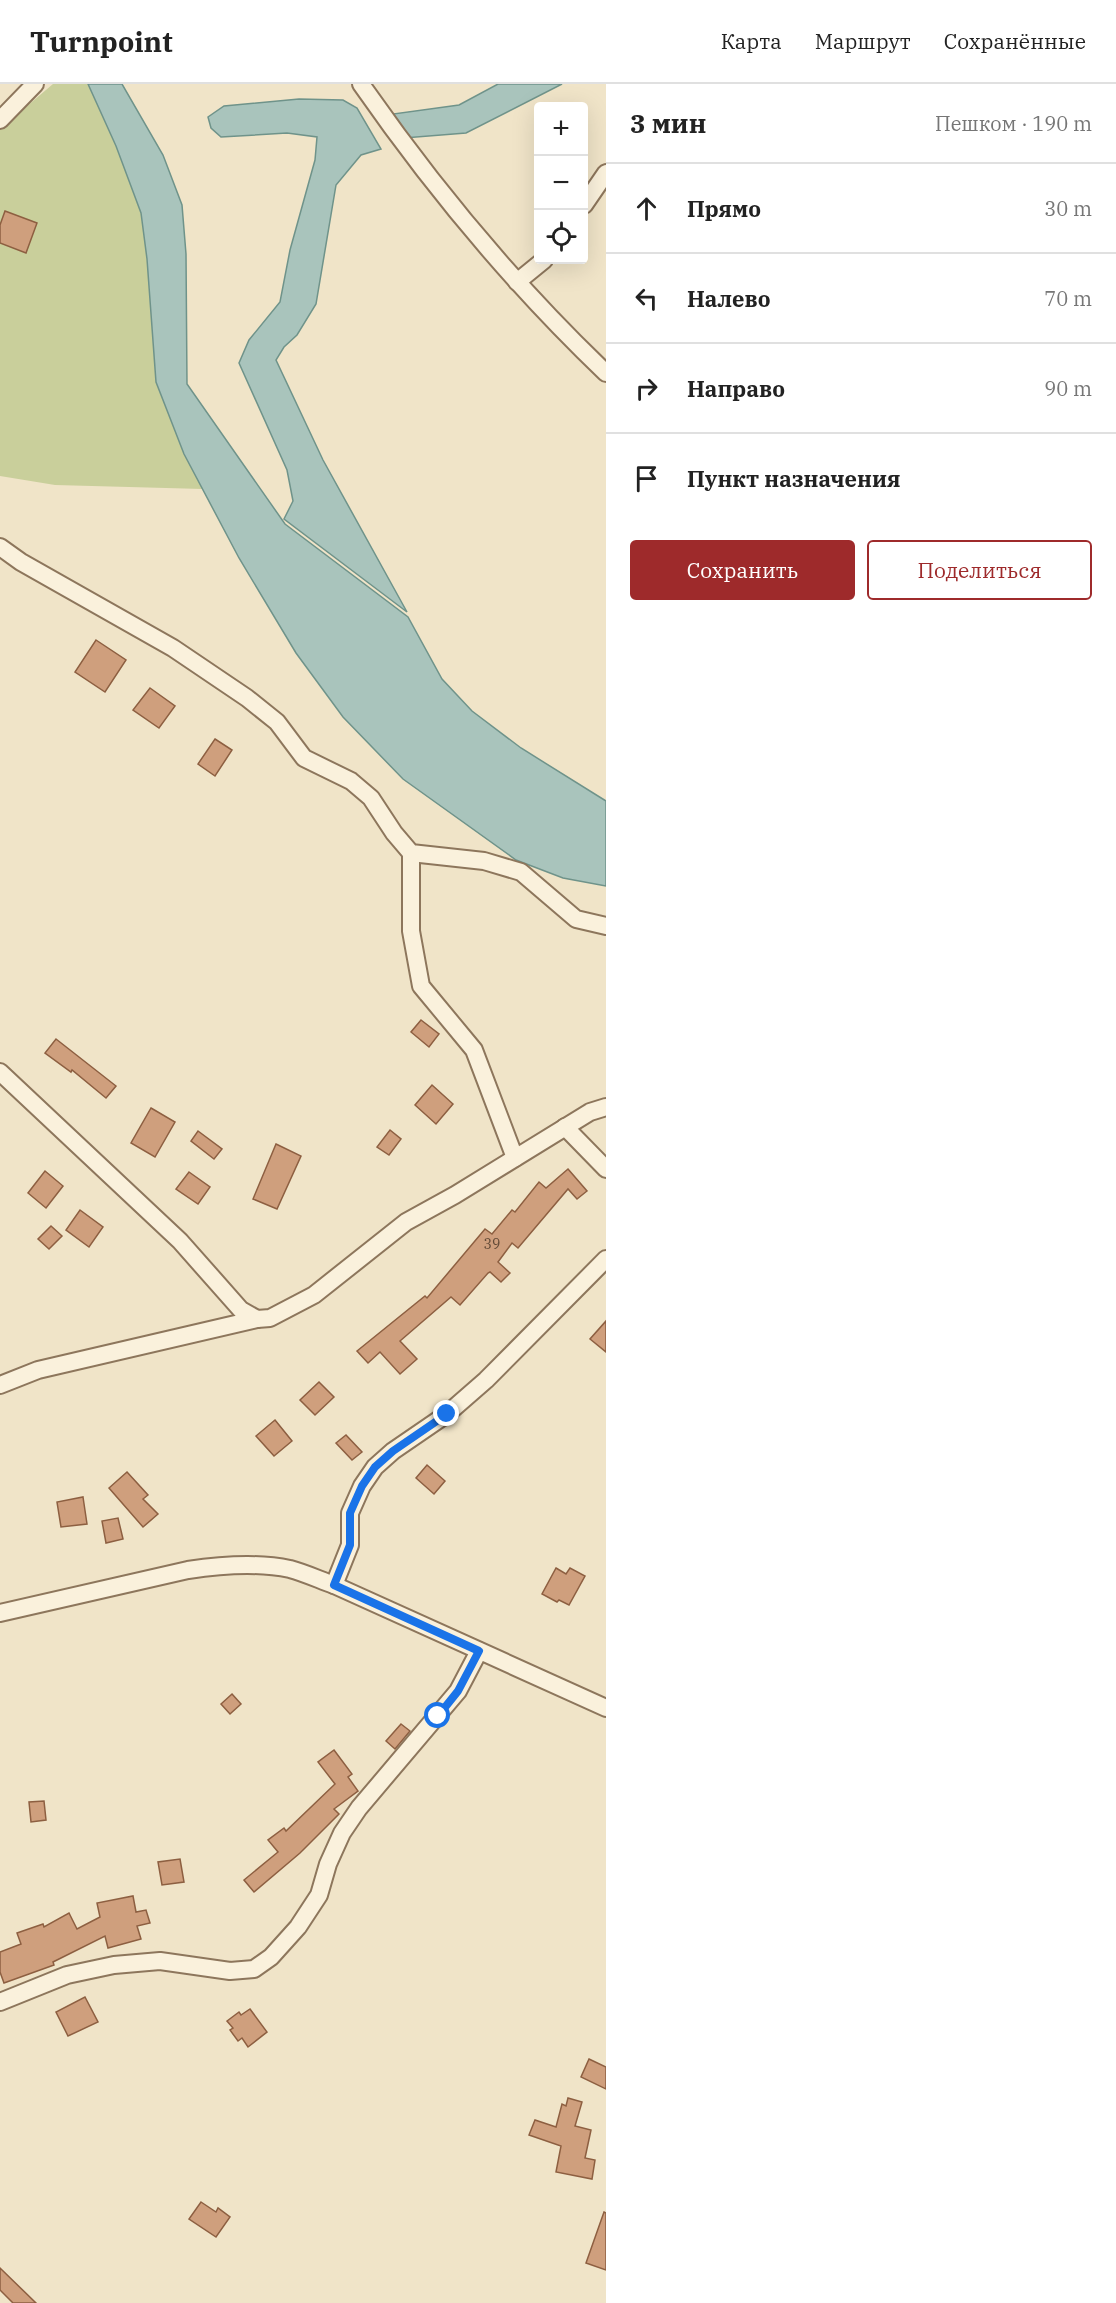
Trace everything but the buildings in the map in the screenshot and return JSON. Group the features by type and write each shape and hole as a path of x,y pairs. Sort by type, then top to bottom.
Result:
{"street":[{"path":"0,120 35,84"},
{"path":"361,84 424,173 557,326 606,373"},
{"path":"588,199 606,174"},
{"path":"517,282 539,264"},
{"path":"0,547 21,562 173,648 277,722 304,758 351,781 371,798 394,833 411,853 411,931 421,986 474,1050 515,1158"},
{"path":"411,853 484,861 521,872 576,919 606,926"},
{"path":"0,1072 180,1240 241,1310 257,1319"},
{"path":"0,1385 38,1370 257,1319 270,1318 314,1295 406,1222 590,1112 606,1107"},
{"path":"565,1127 606,1169"},
{"path":"334,1585 350,1545 350,1513 362,1486 375,1467 393,1451 447,1414 486,1380 606,1259"},
{"path":"0,1613 213,1566 266,1565 291,1569 334,1585 606,1708"},
{"path":"0,2002 67,1975 114,1965 160,1961 230,1971 254,1969 271,1957 298,1928 319,1895 328,1864 342,1833 359,1808 458,1691 479,1651"}],"green space":[{"path":"53,84 88,84 116,146 141,213 147,259 156,382 184,454 203,489 55,485 0,476 0,129"}],"water":[{"path":"88,84 122,84 163,155 182,205 186,254 187,384 285,524 408,617 442,679 472,711 521,748 606,801 606,886 563,878 516,860 403,779 343,717 296,653 239,558 184,454 156,382 147,259 141,213 116,146"},
{"path":"498,84 562,84 466,133 404,138 393,114 459,105"},
{"path":"299,99 343,100 357,108 381,149 361,155 336,185 316,304 297,335 284,347 276,360 323,460 407,612 284,519 293,501 287,470 239,363 249,340 280,302 290,250 315,160 317,137 287,133 221,137 211,128 208,117 224,106"}],"route":[{"path":"438,1716 458,1691 479,1651 334,1585 350,1545 350,1513 362,1486 375,1467 393,1451 447,1414"}]}
